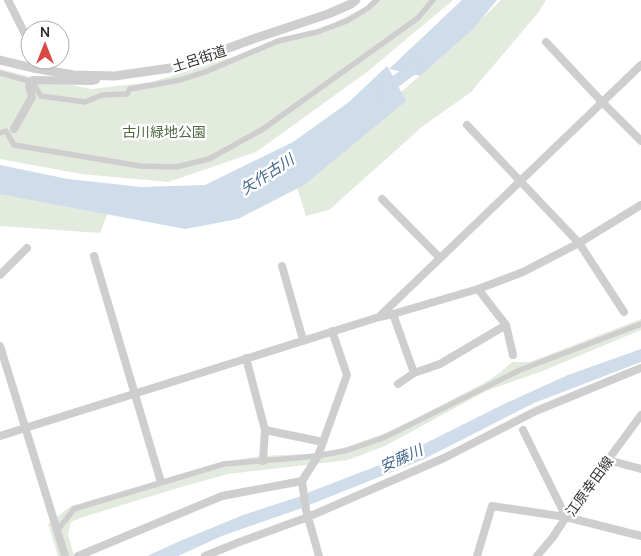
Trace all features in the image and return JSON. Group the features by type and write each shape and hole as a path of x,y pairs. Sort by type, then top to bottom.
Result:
{"street":[{"path":"8,0 20,24"},
{"name":"土呂街道","path":"0,60 74,75 97,76 115,76 177,67 328,14 356,0"},
{"path":"32,82 41,96 55,99 85,102 102,95 127,94 130,89 180,80 205,72 278,41 317,32 354,17 377,0"},
{"path":"0,133 6,131 14,145 140,166 176,167 209,159 263,129 418,18 433,0"},
{"path":"546,42 641,142"},
{"path":"379,317 641,65"},
{"path":"0,73 32,82 33,80 91,81 96,80 97,76"},
{"path":"14,129 32,97 29,86 32,82"},
{"path":"467,125 579,243 624,312"},
{"path":"382,199 440,258"},
{"path":"0,436 332,331 478,289 523,272 579,243 641,205"},
{"path":"0,275 27,248"},
{"path":"94,256 160,478"},
{"path":"282,266 303,340"},
{"path":"478,289 506,325 513,355"},
{"path":"393,314 414,373"},
{"path":"57,531 74,509 224,464 318,456 348,450 383,438 520,370 641,324"},
{"path":"398,384 414,373 440,364 506,325"},
{"path":"319,556 307,514 302,481 318,456 347,375 332,331"},
{"path":"0,346 65,556"},
{"path":"246,358 265,430 263,461"},
{"path":"205,556 444,458 536,412 641,368"},
{"name":"江原幸田線","path":"537,556 553,537 641,415"},
{"path":"265,430 323,442"},
{"path":"523,430 566,517"},
{"path":"608,460 641,470"},
{"path":"78,556 222,496 302,481"},
{"path":"477,556 492,506 566,517 641,536"}],"green space":[{"name":"古川緑地公園","path":"372,0 453,0 367,72 256,152 168,182 81,174 0,159 0,69 91,89 152,82 317,31 366,7"},
{"path":"501,0 546,0 538,13 471,92 423,126 329,210 306,216 295,181 426,70"},
{"path":"0,185 108,213 100,233 0,226"},
{"path":"641,319 641,330 540,372 488,390 385,446 348,460 228,474 80,518 71,522 68,534 74,556 58,556 48,524 71,506 221,462 261,456 307,454 341,449 388,432 413,420 484,383 512,362 530,362"}],"water":[{"path":"462,0 497,0 474,28 420,76 389,69"},
{"path":"387,66 406,101 304,185 238,219 185,229 0,194 0,165 68,179 141,187 205,185 293,142 349,102"},
{"name":"安藤川","path":"641,349 641,362 534,403 422,460 309,505 307,493 390,461 504,404 568,375"},
{"path":"301,496 302,508 222,536 178,556 147,556 243,515"}],"waterway":[{"name":"矢作古川","path":"383,91 420,63"}]}
